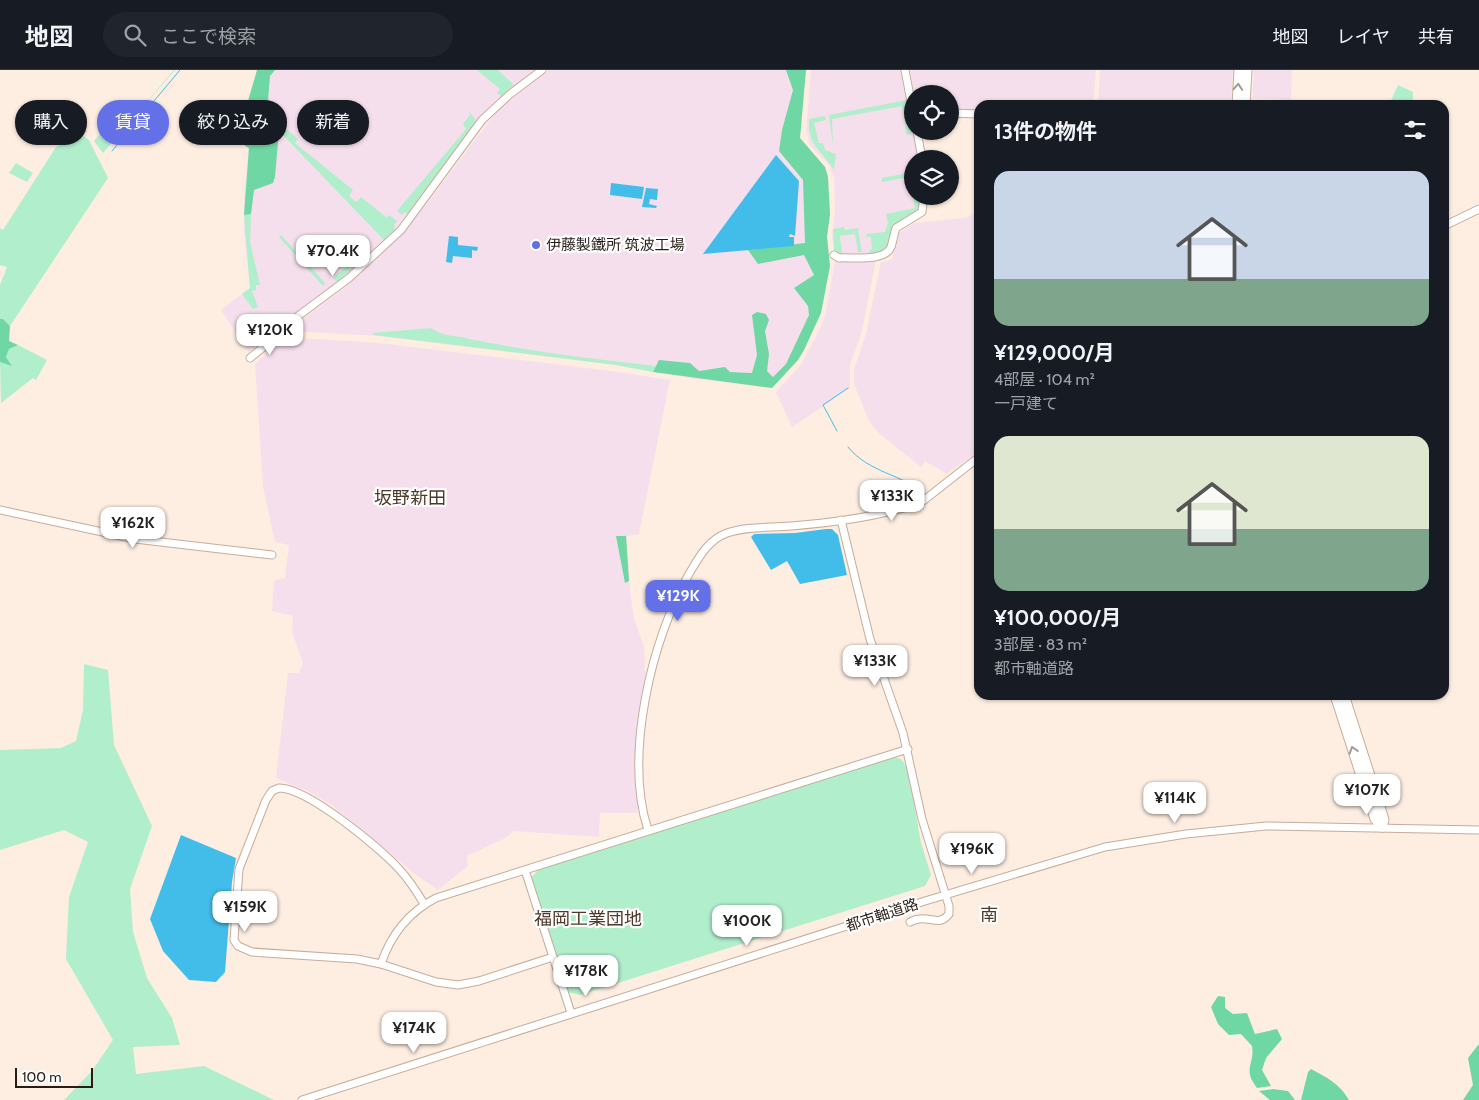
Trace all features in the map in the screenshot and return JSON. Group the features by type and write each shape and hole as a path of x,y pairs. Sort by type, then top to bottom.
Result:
{"main road":[{"path":"1237,100 1239,70"},
{"path":"1245,100 1247,70"},
{"path":"1337,700 1375,819 1382,827"},
{"path":"1346,700 1384,820 1382,827"}],"street":[{"path":"250,358 278,336 285,326 349,278 401,230 482,120 509,95 542,70"},
{"path":"905,70 908,85"},
{"path":"959,113 974,114"},
{"path":"834,255 839,258 880,256 887,253 891,248 896,228 922,212 923,205"},
{"path":"1449,224 1479,209"},
{"path":"648,830 640,790 643,715 662,633 684,582 708,546 728,533 841,520 919,504 974,461"},
{"path":"0,510 135,539 272,555"},
{"path":"841,520 870,639 908,749 922,819 949,911 946,918 937,921 923,917 910,922"},
{"path":"381,964 393,936 410,916 424,904 445,895 908,749"},
{"path":"424,904 409,881 392,862 341,820 284,788 276,789 269,794 239,869 234,936 236,943 252,952 331,956 381,964 436,982 458,984 479,981 553,957"},
{"name":"都市軸道路","path":"302,1100 571,1013 1078,854 1152,839 1266,826 1479,830"},
{"path":"525,870 571,1013"}],"shaded area":[{"path":"260,70 536,70 493,103 476,121 395,229 349,273 278,326 249,352 221,310 250,288 244,234 244,201 248,150 249,145 287,145 287,100 258,100"},
{"path":"549,70 806,70 800,138 825,167 828,177 830,214 827,237 830,266 821,313 804,350 798,360 772,388 695,379 616,365 379,336 287,331 344,288 406,231 496,112"},
{"path":"811,70 901,70 904,85 904,140 915,140 917,150 904,150 904,205 918,205 915,214 893,226 887,248 880,254 840,254 834,250 832,236 835,210 834,177 829,165 811,146 806,132"},
{"path":"910,70 1096,70 1093,100 974,100 974,110 959,109 959,85 912,85"},
{"path":"1100,70 1233,70 1231,100 1098,100"},
{"path":"1254,70 1292,70 1291,100 1252,98"},
{"path":"974,215 974,455 948,473 945,473 925,461 921,467 879,433 869,421 854,384 854,370 866,334 881,262 892,260 899,233 914,223 964,218"},
{"path":"876,260 862,331 850,365 850,388 792,427 776,392 800,366 825,317 835,261"},
{"path":"285,337 379,343 670,380 639,534 627,536 630,591 634,618 644,647 645,673 648,678 638,720 638,813 600,813 599,837 514,831 505,838 467,856 468,866 438,890 416,875 333,806 310,792 276,778 288,673 299,673 303,663 292,632 293,616 272,611 274,581 285,578 289,545 275,542 263,487 255,364"}],"green space":[{"path":"174,70 175,70 149,100"},
{"path":"257,70 275,70 270,76 268,100 248,100"},
{"path":"477,70 498,70 514,85 501,96 497,93 500,89"},
{"path":"786,70 806,70 800,138 825,167 828,177 830,214 827,237 830,266 821,313 798,360 772,388 653,372 659,360 690,363 699,371 725,367 730,372 752,373 757,355 752,315 757,312 766,314 769,320 765,331 769,354 767,371 773,377 786,364 809,315 808,306 794,288 814,275 804,255 758,264 748,250 805,243 803,180 779,151 782,130 793,90"},
{"path":"1398,85 1413,92 1413,100 1391,100"},
{"path":"904,101 904,118 902,106 832,119 833,146 829,115"},
{"path":"469,111 476,121 407,214 405,212 402,215 397,211 466,129 463,124 470,115"},
{"path":"825,116 826,120 814,123 819,143 823,143 825,150 836,154 834,170 810,136 809,119"},
{"path":"287,130 297,138 295,143 297,145 353,190 349,196 356,202 361,197 387,218 389,215 397,221 394,225 395,229 384,240 287,139"},
{"path":"87,139 108,178 10,326 3,319 0,319 0,285 7,267 0,265 0,228 3,230 56,147 59,145 87,145"},
{"path":"97,145 110,145 103,153"},
{"path":"278,145 273,183 254,190 251,214 244,215 249,148 245,146"},
{"path":"16,163 33,173 27,182 9,173"},
{"path":"904,174 904,178 882,182 882,178"},
{"path":"914,205 920,205 920,209 893,226 887,248 880,254 871,254 869,251 872,249 871,237 867,237 866,234 885,232 888,223 886,214 915,208"},
{"path":"251,214 250,242 260,285 256,285 256,290 252,291 258,307 253,309 242,294 250,288 244,215"},
{"path":"844,227 845,230 858,228 862,252 858,252 855,234 840,236 842,254 834,250 833,229"},
{"path":"281,235 325,283 323,286 279,237"},
{"path":"363,252 365,257 337,282 333,278"},
{"path":"0,319 3,319 10,326 9,341 18,345 9,349 6,357 12,366 0,362"},
{"path":"431,328 445,334 516,348 656,366 653,372 616,365 374,335 373,333"},
{"path":"18,345 47,360 36,380 33,378 1,403 0,362 11,365 6,357 9,349"},
{"path":"616,536 626,536 629,581 625,583"},
{"path":"84,664 108,670 114,745 152,826 130,889 133,932 147,978 172,1018 180,1045 133,1047 136,1074 204,1066 274,1100 64,1100 92,1071 113,1040 66,959 69,897 88,842 64,830 0,850 0,750 61,748 76,741 83,710"},
{"path":"893,757 901,759 908,769 921,843 931,875 925,886 580,995 567,992 533,882 532,877 539,869"},
{"path":"1218,996 1225,997 1225,1008 1233,1014 1247,1013 1255,1034 1277,1029 1282,1039 1266,1058 1262,1070 1271,1086 1257,1088 1250,1076 1252,1046 1241,1034 1229,1035 1218,1024 1211,1007"},
{"path":"1479,1044 1479,1100 1463,1100 1473,1085 1468,1058"},
{"path":"1311,1069 1337,1085 1349,1100 1301,1100 1308,1072"},
{"path":"1273,1089 1288,1091 1295,1100 1270,1100 1259,1091"}],"water":[{"path":"776,155 799,181 795,236 790,234 789,237 794,237 794,246 703,254"},
{"path":"611,183 644,187 642,199 610,195"},
{"path":"646,188 658,189 657,200 650,199 649,204 657,206 656,208 642,207"},
{"path":"449,236 458,237 458,245 478,247 477,251 472,250 472,258 453,256 452,263 446,262"},
{"path":"832,529 838,535 847,575 800,584 787,561 771,570 751,537 754,534 795,533"},
{"path":"181,835 236,858 232,882 225,972 216,982 189,980 163,951 150,919"}],"waterway":[{"path":"112,151 180,70"},
{"path":"837,431 823,405 848,388"},
{"path":"848,447 856,456 916,487 925,494"}],"place":[{"name":"伊藤製鐵所 筑波工場","path":"536,245"}],"district":[{"name":"坂野新田","path":"410,498"},
{"name":"南","path":"989,915"},
{"name":"福岡工業団地","path":"588,919"}]}
